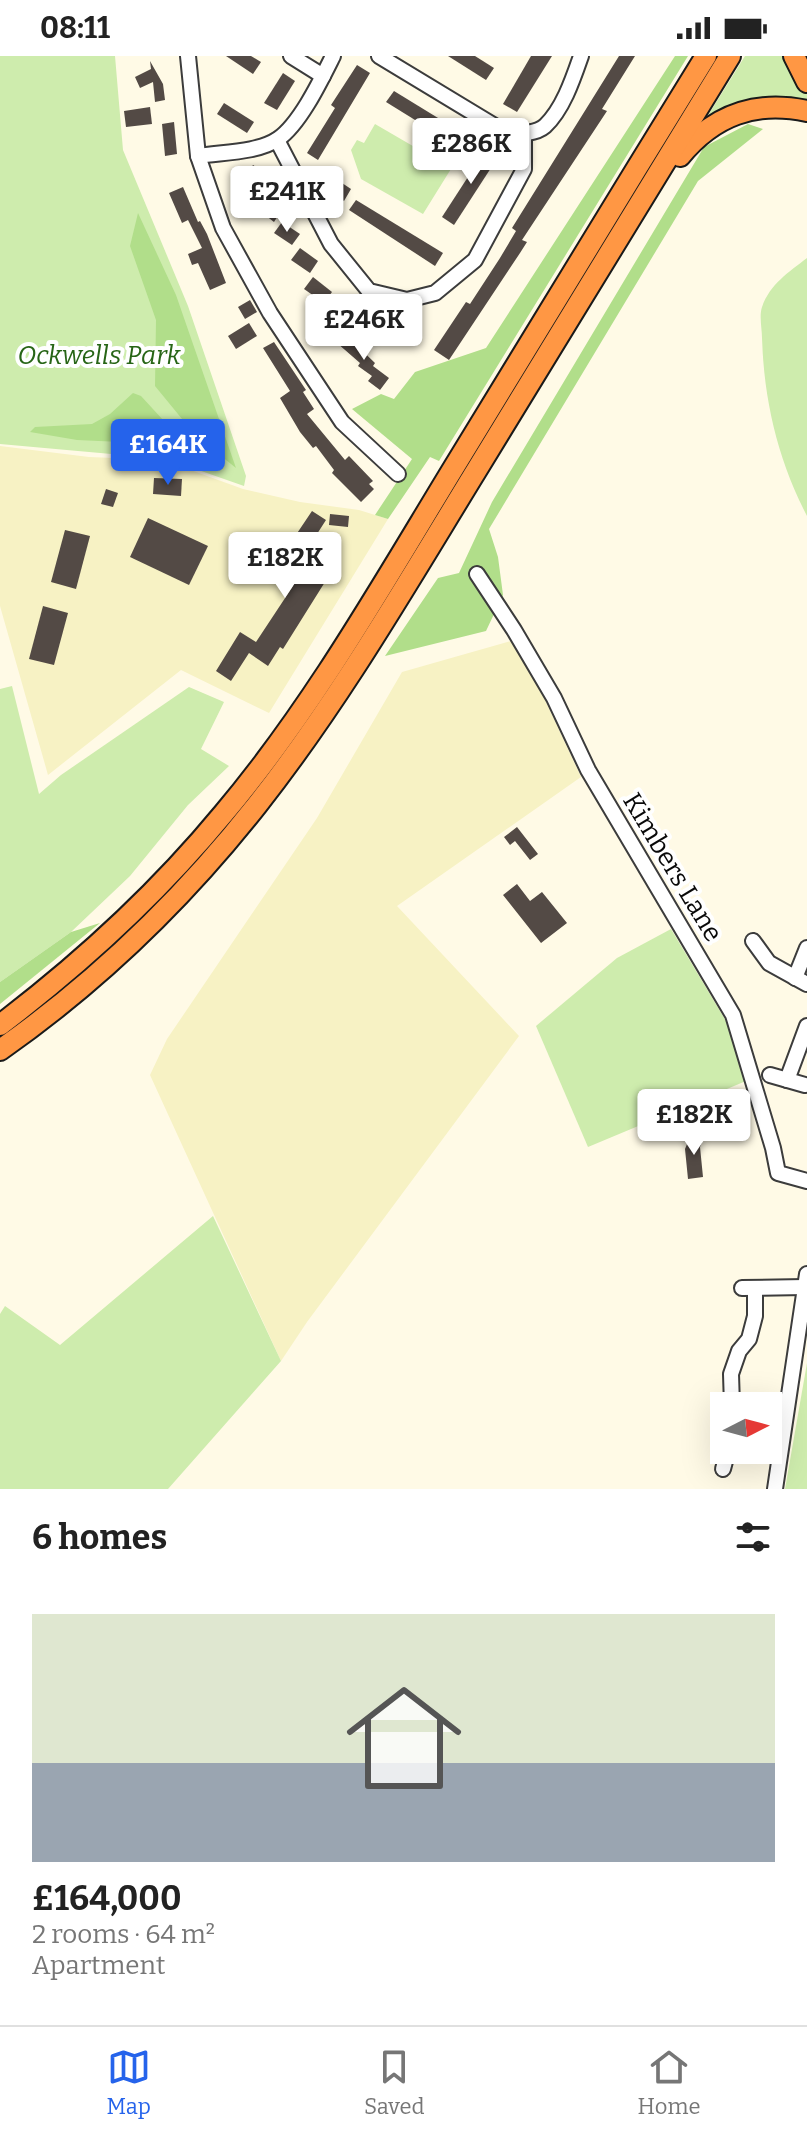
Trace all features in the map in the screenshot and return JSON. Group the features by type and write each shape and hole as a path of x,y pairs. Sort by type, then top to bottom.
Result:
{"highway":[{"path":"0,1025 74,966 153,892 226,812 282,737 383,583 706,56"},
{"path":"0,1050 80,988 151,924 216,854 276,780 372,640 730,56"},
{"path":"794,56 807,82"},
{"path":"642,201 685,149 714,123 739,111 764,107 807,111"}],"street":[{"path":"188,56 198,156 223,228 270,313 342,422 398,474"},
{"path":"291,56 323,76"},
{"path":"198,156 256,147 277,140 296,119 333,56"},
{"path":"379,56 508,134 524,134 544,127 566,94 581,56"},
{"path":"277,140 331,244 369,291 407,300 435,293 475,260 524,169 524,134"},
{"name":"Kimbers Lane","path":"477,574 554,698 594,782 733,1015 778,1173 807,1181"},
{"path":"753,941 769,963 801,981 807,948"},
{"path":"787,1080 807,1026"},
{"path":"770,1075 805,1085"},
{"path":"732,1392 731,1374 739,1351 749,1339 755,1316 748,1288 806,1280 775,1489"},
{"path":"723,1469 724,1464"}],"shaded area":[{"path":"0,446 89,457 163,460 243,489 300,502 359,510 388,519 269,713 181,670 48,775 0,606"},
{"path":"511,641 539,687 581,777 397,906 519,1036 281,1361 150,1075 167,1039 317,818 402,672"}],"green space":[{"name":"Ockwells Park","path":"0,56 115,56 123,150 188,306 246,476 244,486 167,459 0,444"},
{"path":"675,56 688,56 439,461 430,457 388,519 375,515 412,459 352,409 381,394 394,399 415,372 486,348"},
{"path":"745,56 788,56 807,89 807,105 702,125"},
{"path":"467,121 477,127 423,214 361,179 351,150 357,140 364,143 375,124 442,163"},
{"path":"748,124 763,129 698,181 489,529 498,557 503,595 486,631 385,656 438,578 459,573 492,502 704,147"},
{"path":"138,213 176,295 236,468 196,436 155,386 156,320 130,246"},
{"path":"807,258 807,516 774,430 763,361 761,318 762,307 770,292"},
{"path":"133,393 141,396 186,445 77,440 30,432 35,427 92,424 110,414"},
{"path":"12,686 39,794 61,775 189,687 224,702 201,749 229,766 188,805 130,876 71,932 0,982 0,689"},
{"path":"100,923 0,1004 0,982 71,932"},
{"path":"671,929 726,1021 746,1081 588,1147 536,1026 617,958"},
{"path":"213,1216 281,1361 168,1489 0,1489 0,1314 5,1306 60,1345"},
{"path":"807,1363 807,1489 785,1489"}],"building":[{"path":"226,56 251,56 261,62 253,74"},
{"path":"448,56 475,56 494,68 486,80"},
{"path":"531,56 552,56 517,112 503,104"},
{"path":"619,56 635,56 602,109 607,111 522,240 527,242 449,360 434,350 466,302 470,304 500,258 516,231 512,228"},
{"path":"150,61 163,84 165,100 155,102 153,82 140,88 135,77 151,69"},
{"path":"357,65 370,73 318,160 307,153 335,108 331,105"},
{"path":"283,73 295,81 277,110 264,103"},
{"path":"394,91 456,129 449,141 386,102"},
{"path":"224,103 254,122 247,133 217,114"},
{"path":"150,107 152,124 126,127 124,111"},
{"path":"174,122 177,154 165,156 162,124"},
{"path":"488,146 500,154 454,225 442,217"},
{"path":"253,165 268,175 262,186 246,176"},
{"path":"324,172 341,178 339,181 351,189 344,201 318,182"},
{"path":"268,185 276,190 269,202 261,196"},
{"path":"183,187 198,222 207,234 226,283 210,290 198,263 192,265 188,254 202,248 188,220 182,223 169,193"},
{"path":"356,200 443,253 435,266 349,210"},
{"path":"272,205 281,211 274,222 265,215"},
{"path":"282,222 300,234 292,245 274,233"},
{"path":"300,248 318,261 310,273 291,260"},
{"path":"313,277 332,292 324,303 304,289"},
{"path":"250,300 257,312 245,319 238,307"},
{"path":"330,306 349,319 339,332 321,318"},
{"path":"249,323 257,336 236,349 228,336"},
{"path":"344,333 375,363 373,366 389,378 380,390 368,381 372,376 337,343"},
{"path":"274,342 306,390 303,392 314,409 307,414 345,460 349,456 373,481 369,484 374,489 361,502 332,473 334,470 316,446 313,448 300,432 280,398 290,391 263,348"},
{"path":"154,478 182,479 181,496 153,494"},
{"path":"106,489 118,493 113,507 101,504"},
{"path":"312,511 326,520 308,548 335,566 283,649 280,647 268,666 249,653 231,681 216,671 240,632 256,642 293,586 271,572"},
{"path":"330,514 349,516 348,527 329,525"},
{"path":"148,518 208,546 189,585 130,557"},
{"path":"65,530 90,536 76,589 51,582"},
{"path":"43,606 68,613 54,665 29,659"},
{"path":"517,827 538,854 530,860 515,841 510,845 504,837"},
{"path":"517,884 530,901 542,892 567,923 541,943 503,895"},
{"path":"688,1112 691,1122 671,1129 668,1119"},
{"path":"692,1132 704,1137 700,1147 703,1177 688,1179 685,1149"}]}
